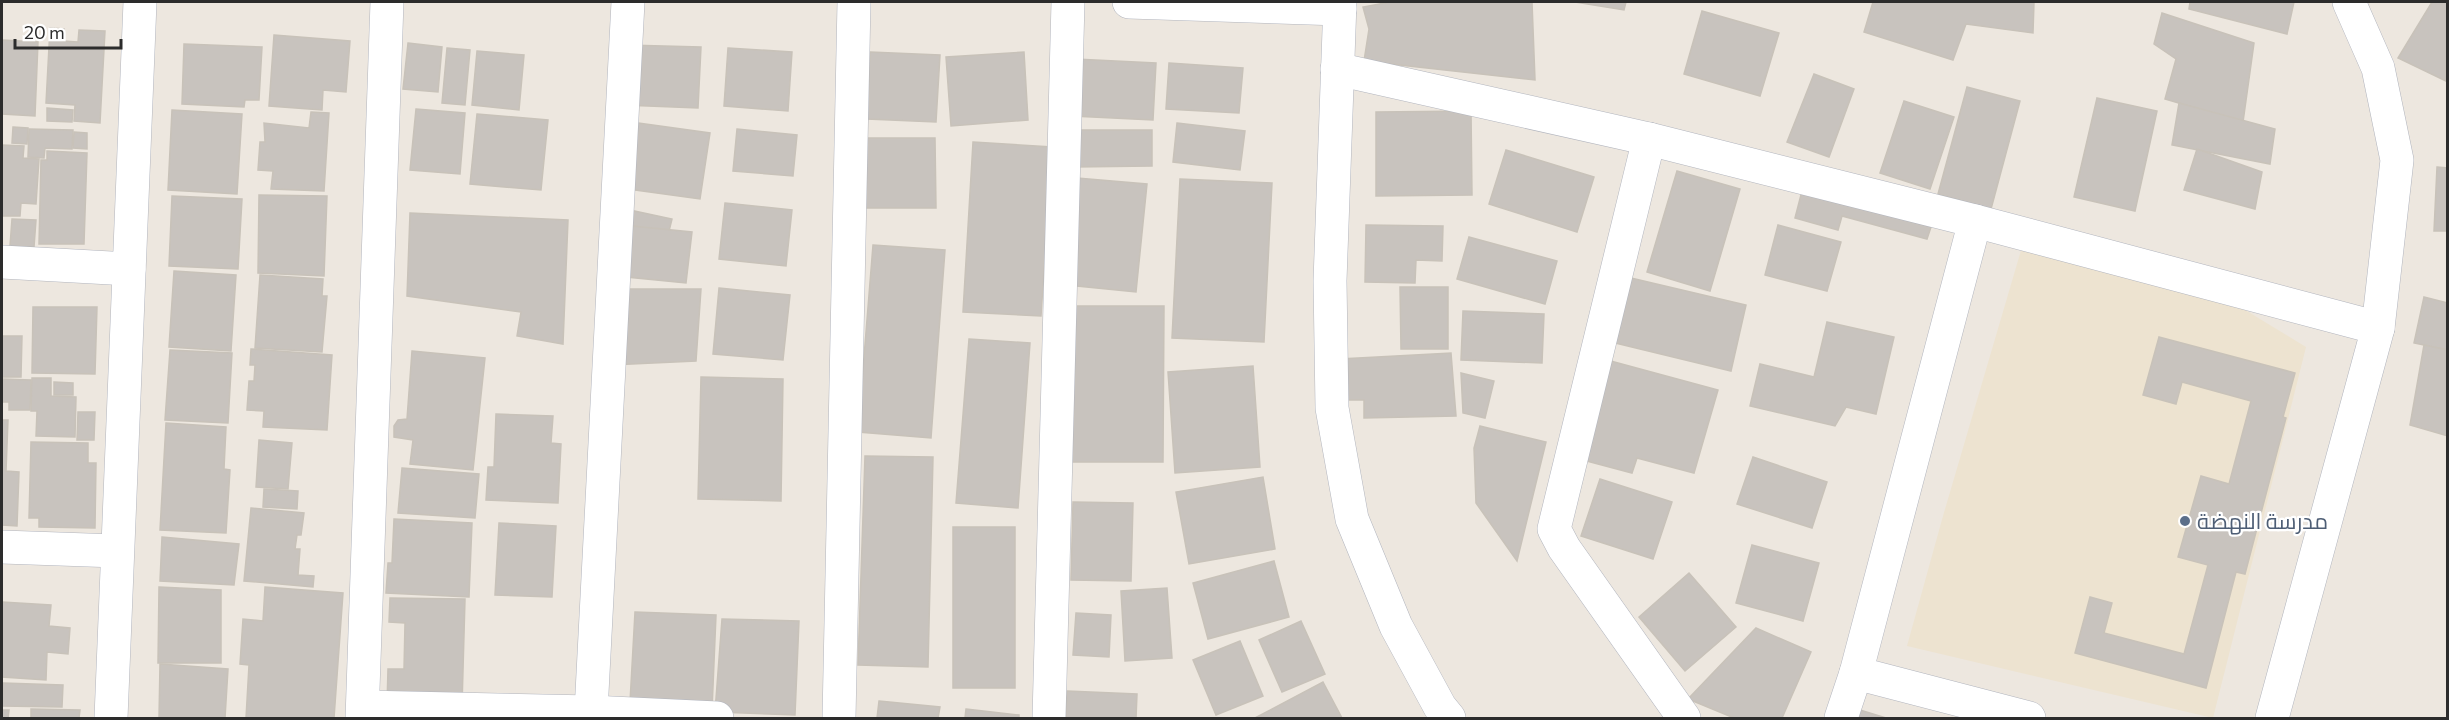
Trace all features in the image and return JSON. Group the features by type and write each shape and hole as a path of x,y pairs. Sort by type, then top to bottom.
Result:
{"street":[{"path":"111,718 140,2"},
{"path":"387,2 362,713 591,712 717,718"},
{"path":"591,712 627,2"},
{"path":"839,718 854,2"},
{"path":"1049,718 1068,2"},
{"path":"1129,2 1340,5 1330,281 1332,408 1352,519 1396,626 1440,707 1449,718"},
{"path":"2272,718 2378,328 2397,160 2378,68 2349,2"},
{"path":"1337,69 1649,139 1975,221 2378,328"},
{"path":"1649,139 1554,529 1564,548 1684,718"},
{"path":"1841,718 1856,673 1975,221"},
{"path":"2,262 129,269"},
{"path":"2,547 117,551"},
{"path":"1856,673 2029,718"}],"shaded area":[{"path":"2022,247 2232,302 2306,347 2213,718 1907,646"}],"building":[{"path":"1390,2 1532,2 1535,80 1364,61 1369,29 1363,7"},
{"path":"1575,2 1626,2 1624,10"},
{"path":"1873,2 2034,2 2033,33 1966,24 1953,60 1864,32"},
{"path":"2190,2 2294,2 2287,34 2189,9"},
{"path":"2432,2 2448,2 2446,81 2398,58"},
{"path":"1702,11 1779,33 1760,96 1684,74"},
{"path":"2162,13 2254,43 2243,122 2165,99 2176,59 2154,44"},
{"path":"50,28 64,29 63,41 78,42 79,30 105,31 100,123 74,121 75,105 46,103"},
{"path":"274,35 350,41 346,92 323,90 322,110 269,106"},
{"path":"2,40 38,42 35,116 2,114"},
{"path":"408,43 442,47 438,92 403,89"},
{"path":"184,44 262,47 259,100 245,100 244,107 182,104"},
{"path":"626,45 701,47 698,108 623,105"},
{"path":"447,48 470,50 465,105 442,103"},
{"path":"728,48 792,52 788,111 724,106"},
{"path":"477,51 524,55 519,110 472,105"},
{"path":"870,52 940,55 936,122 867,119"},
{"path":"1024,52 1028,120 951,126 946,57"},
{"path":"1075,59 1156,63 1153,120 1072,116"},
{"path":"1169,63 1243,68 1239,113 1166,109"},
{"path":"1814,74 1854,89 1829,157 1787,142"},
{"path":"1967,87 2020,101 1991,209 1938,194"},
{"path":"2097,98 2157,111 2135,211 2074,197"},
{"path":"1904,101 1954,117 1930,189 1880,173"},
{"path":"2179,103 2275,129 2270,164 2172,145"},
{"path":"47,108 73,110 72,122 47,121"},
{"path":"416,109 465,113 460,174 410,170"},
{"path":"172,110 242,114 237,194 168,190"},
{"path":"1471,111 1472,195 1376,196 1376,112"},
{"path":"311,112 329,113 324,191 271,189 273,171 258,170 260,142 265,142 264,123 309,128"},
{"path":"477,114 548,120 541,190 470,184"},
{"path":"631,122 710,133 700,199 621,188"},
{"path":"1177,123 1245,131 1240,170 1173,162"},
{"path":"13,127 28,128 27,144 12,143"},
{"path":"29,129 73,130 72,149 45,148 44,158 28,157"},
{"path":"737,129 797,135 793,176 733,171"},
{"path":"1074,130 1152,130 1152,166 1074,167"},
{"path":"74,132 87,133 87,149 73,148"},
{"path":"860,138 935,138 936,208 860,208"},
{"path":"973,142 1052,147 1041,316 963,312"},
{"path":"2,145 24,146 23,158 39,159 36,204 21,203 20,216 2,216"},
{"path":"2197,149 2262,172 2255,209 2184,190"},
{"path":"1506,150 1594,177 1577,232 1489,204"},
{"path":"47,151 87,153 84,244 39,244 41,160 47,160"},
{"path":"2437,167 2448,168 2448,231 2434,231"},
{"path":"1677,171 1740,189 1710,291 1647,272"},
{"path":"1077,178 1147,184 1136,292 1067,285"},
{"path":"1180,179 1272,183 1264,342 1172,338"},
{"path":"1802,191 1931,227 1927,239 1842,216 1838,230 1795,218"},
{"path":"259,195 327,196 324,276 258,273"},
{"path":"172,196 242,199 238,269 169,266"},
{"path":"725,203 792,210 786,266 719,259"},
{"path":"616,207 672,219 668,235 613,222"},
{"path":"410,213 568,220 563,344 517,336 521,312 407,296"},
{"path":"12,219 36,220 34,247 10,246"},
{"path":"622,225 692,232 686,283 616,276"},
{"path":"1366,225 1443,226 1442,261 1416,260 1415,283 1365,282"},
{"path":"1778,225 1841,242 1827,291 1765,275"},
{"path":"1469,237 1557,261 1545,304 1457,279"},
{"path":"873,245 945,250 931,438 858,432"},
{"path":"174,271 236,275 231,351 169,347"},
{"path":"260,275 323,279 322,296 327,296 322,352 255,348"},
{"path":"1631,278 1746,305 1731,371 1615,343"},
{"path":"1400,287 1448,287 1448,349 1401,349"},
{"path":"719,288 790,295 783,360 713,354"},
{"path":"616,289 701,289 696,361 611,365"},
{"path":"2424,297 2448,303 2448,350 2414,343"},
{"path":"1071,306 1164,306 1163,462 1071,462"},
{"path":"33,307 97,307 95,374 32,373"},
{"path":"1463,311 1544,314 1542,363 1461,360"},
{"path":"1827,322 1894,337 1876,414 1846,407 1835,426 1750,406 1760,364 1814,377"},
{"path":"2,336 22,336 21,377 2,377"},
{"path":"2159,337 2295,373 2283,417 2286,418 2245,574 2236,572 2206,688 2075,653 2090,597 2112,603 2104,633 2184,654 2208,565 2178,557 2201,476 2229,484 2251,401 2182,382 2176,404 2143,395"},
{"path":"969,339 1030,343 1018,508 956,503"},
{"path":"2424,345 2448,350 2448,436 2410,425"},
{"path":"251,349 332,355 327,430 263,427 264,411 247,410 249,381 254,381 255,365 250,365"},
{"path":"170,350 232,353 228,423 165,420"},
{"path":"412,351 485,358 473,470 410,464 413,440 394,437 394,426 398,420 407,419"},
{"path":"1451,353 1456,416 1364,418 1364,400 1348,400 1340,359"},
{"path":"1607,360 1718,390 1694,473 1637,458 1632,473 1579,459"},
{"path":"1253,366 1260,467 1175,473 1168,372"},
{"path":"1461,373 1494,381 1485,418 1463,413"},
{"path":"701,377 783,379 781,501 698,499"},
{"path":"32,378 51,378 51,396 76,397 75,437 36,436 37,411 31,411"},
{"path":"2,379 31,380 30,410 9,410 9,402 2,402"},
{"path":"54,382 73,383 73,395 54,395"},
{"path":"78,412 95,412 94,440 77,440"},
{"path":"496,414 553,416 551,443 561,444 558,503 486,500 488,467 494,467"},
{"path":"2,420 8,420 6,471 19,472 17,526 2,525"},
{"path":"166,423 226,427 224,469 230,470 226,533 160,530"},
{"path":"1480,426 1546,442 1517,561 1476,503 1474,448"},
{"path":"259,440 292,443 288,489 256,487"},
{"path":"31,442 88,443 88,463 96,463 95,528 39,527 39,518 29,518"},
{"path":"865,456 933,457 928,667 858,665"},
{"path":"1753,457 1827,482 1812,528 1737,504"},
{"path":"402,468 479,474 475,518 398,513"},
{"path":"1263,477 1275,549 1189,564 1176,492"},
{"path":"1600,479 1672,502 1653,559 1581,536"},
{"path":"264,489 298,491 297,509 263,507"},
{"path":"1073,502 1133,503 1131,581 1071,580"},
{"path":"251,508 304,513 301,535 297,535 295,549 300,549 298,575 314,576 313,587 244,581"},
{"path":"394,519 472,523 469,597 386,593 388,563 392,563"},
{"path":"499,523 556,526 552,597 495,595"},
{"path":"953,527 1015,527 1015,688 953,688"},
{"path":"162,537 239,544 234,585 160,581"},
{"path":"1752,545 1819,563 1803,621 1736,603"},
{"path":"1274,561 1289,617 1208,639 1193,583"},
{"path":"1689,573 1736,627 1685,671 1639,617"},
{"path":"159,587 221,590 221,663 158,663"},
{"path":"265,587 343,593 334,718 246,718 249,665 240,664 243,619 263,621"},
{"path":"1167,588 1172,658 1125,661 1121,591"},
{"path":"390,598 465,599 462,706 387,705 388,669 404,669 405,623 389,622"},
{"path":"2,602 51,605 49,626 70,628 68,654 47,652 46,680 2,677"},
{"path":"635,612 716,615 712,710 630,702"},
{"path":"1076,613 1111,615 1109,657 1073,655"},
{"path":"722,619 799,621 795,715 715,712"},
{"path":"1301,621 1325,674 1282,692 1259,640"},
{"path":"1756,628 1811,652 1782,718 1734,718 1688,699"},
{"path":"1240,641 1263,696 1216,715 1193,660"},
{"path":"160,664 228,669 225,718 159,718"},
{"path":"1323,682 1342,718 1255,718"},
{"path":"3,683 63,685 62,707 2,706"},
{"path":"1067,691 1137,694 1136,718 1066,718"},
{"path":"879,701 940,707 938,718 877,718"},
{"path":"1847,706 1886,718 1843,718"},
{"path":"31,709 80,710 79,718 31,718"},
{"path":"966,709 1019,715 1019,718 965,718"},
{"path":"2,710 9,710 8,718 2,718"}],"place":[{"name":"مدرسة النهضة","path":"2185,521"}]}
